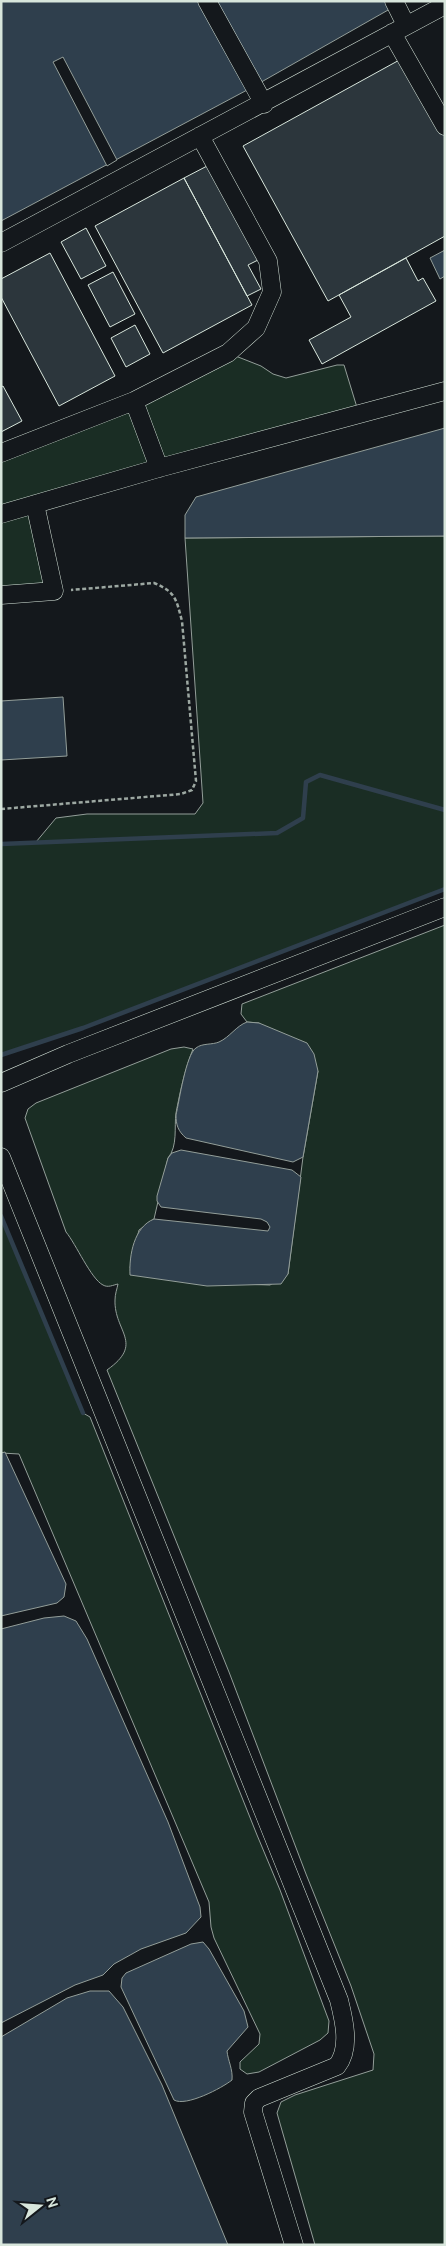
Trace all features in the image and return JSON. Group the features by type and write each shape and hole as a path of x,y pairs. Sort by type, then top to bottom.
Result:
{"street":[{"path":"207,1 264,104"},
{"path":"394,1 399,29 445,126"},
{"path":"1,243 200,136 264,104 445,5"},
{"path":"1,453 134,401 228,353 256,328 272,292 268,261 200,136"},
{"path":"1,514 159,468 445,391"},
{"path":"134,401 159,468"},
{"path":"1,595 54,591 34,504"},
{"path":"1,1083 68,1054 445,907"},
{"path":"1,1157 339,2000 344,2023 345,2045 342,2059 337,2066 259,2098 254,2103 254,2112 294,2245"}],"path":[{"path":"1,808 181,794 192,790 196,781 182,621 175,596 154,583 54,591"}],"green space":[{"path":"228,353 286,378 337,365 344,365 359,414 35,504 54,591 1,595 1,453"},
{"path":"445,536 445,889 83,1028 1,1055 1,844 36,842 56,818 87,814 195,814 203,803 185,538"},
{"path":"445,925 445,2245 315,2245 277,2113 281,2102 295,2095 373,2070 374,2054 351,1986 229,1672 107,1370 118,1361 124,1352 126,1344 116,1311 115,1298 118,1284 107,1286 98,1281 66,1232 25,1118 28,1109 36,1103 171,1049 184,1047 193,1049 185,1073 176,1113 173,1148 168,1158 154,1219 139,1230 130,1268 239,1284 270,1285 288,1274 303,1157 318,1071 259,1023 247,1022 241,1014 242,1004"},
{"path":"1,1216 83,1413 90,1417 280,1890 329,2021 328,2033 320,2040 259,2072 247,2074 240,2069 240,2062 259,2044 260,2034 214,1938 209,1902 19,1454 1,1453"}],"water":[{"path":"1,1 404,1 249,89 1,221"},
{"path":"445,250 445,276 440,279 430,258"},
{"path":"445,428 445,536 185,538 185,515 196,497"},
{"path":"63,697 67,756 1,760 1,701"},
{"path":"247,1022 259,1023 307,1043 314,1054 318,1071 303,1157 293,1162 186,1138 177,1125 176,1115 181,1090 192,1052 198,1046 223,1040"},
{"path":"181,1150 292,1170 301,1177 288,1274 281,1284 207,1286 130,1275 132,1251 137,1235 147,1223 154,1219 268,1231 270,1227 267,1222 261,1219 161,1207 157,1201 157,1196 168,1158 172,1153"},
{"path":"5,1452 66,1584 64,1597 57,1603 1,1616 1,1453"},
{"path":"64,1616 76,1621 87,1639 168,1822 200,1907 201,1917 186,1933 141,1949 114,1964 103,1975 75,1985 1,2023 1,1629 44,1618"},
{"path":"203,1942 209,1949 244,2011 248,2027 227,2051 232,2080 204,2096 180,2101 174,2100 121,1987 122,1978 126,1973 191,1944"},
{"path":"90,1991 109,1991 123,2007 162,2085 228,2245 1,2245 1,2037 67,1998"}],"pier":[{"path":"63,57 117,160 107,166 53,62"}],"building":[{"path":"403,58 445,135 445,236 328,301 243,146"},
{"path":"209,165 260,259 248,265 261,289 247,296 184,178"},
{"path":"184,178 252,305 163,353 95,226"},
{"path":"86,228 106,266 81,279 61,242"},
{"path":"50,253 115,376 59,406 1,297 1,279"},
{"path":"406,258 418,281 423,278 436,301 322,364 309,340 351,317 339,295"},
{"path":"113,272 135,314 110,327 88,285"},
{"path":"135,325 150,354 126,367 111,338"},
{"path":"3,386 22,421 1,432 1,387"}],"waterway":[{"path":"1,844 277,833 303,818 306,782 320,775 445,810"},
{"path":"1,1055 83,1028 445,889"},
{"path":"1,1216 83,1413"}]}
